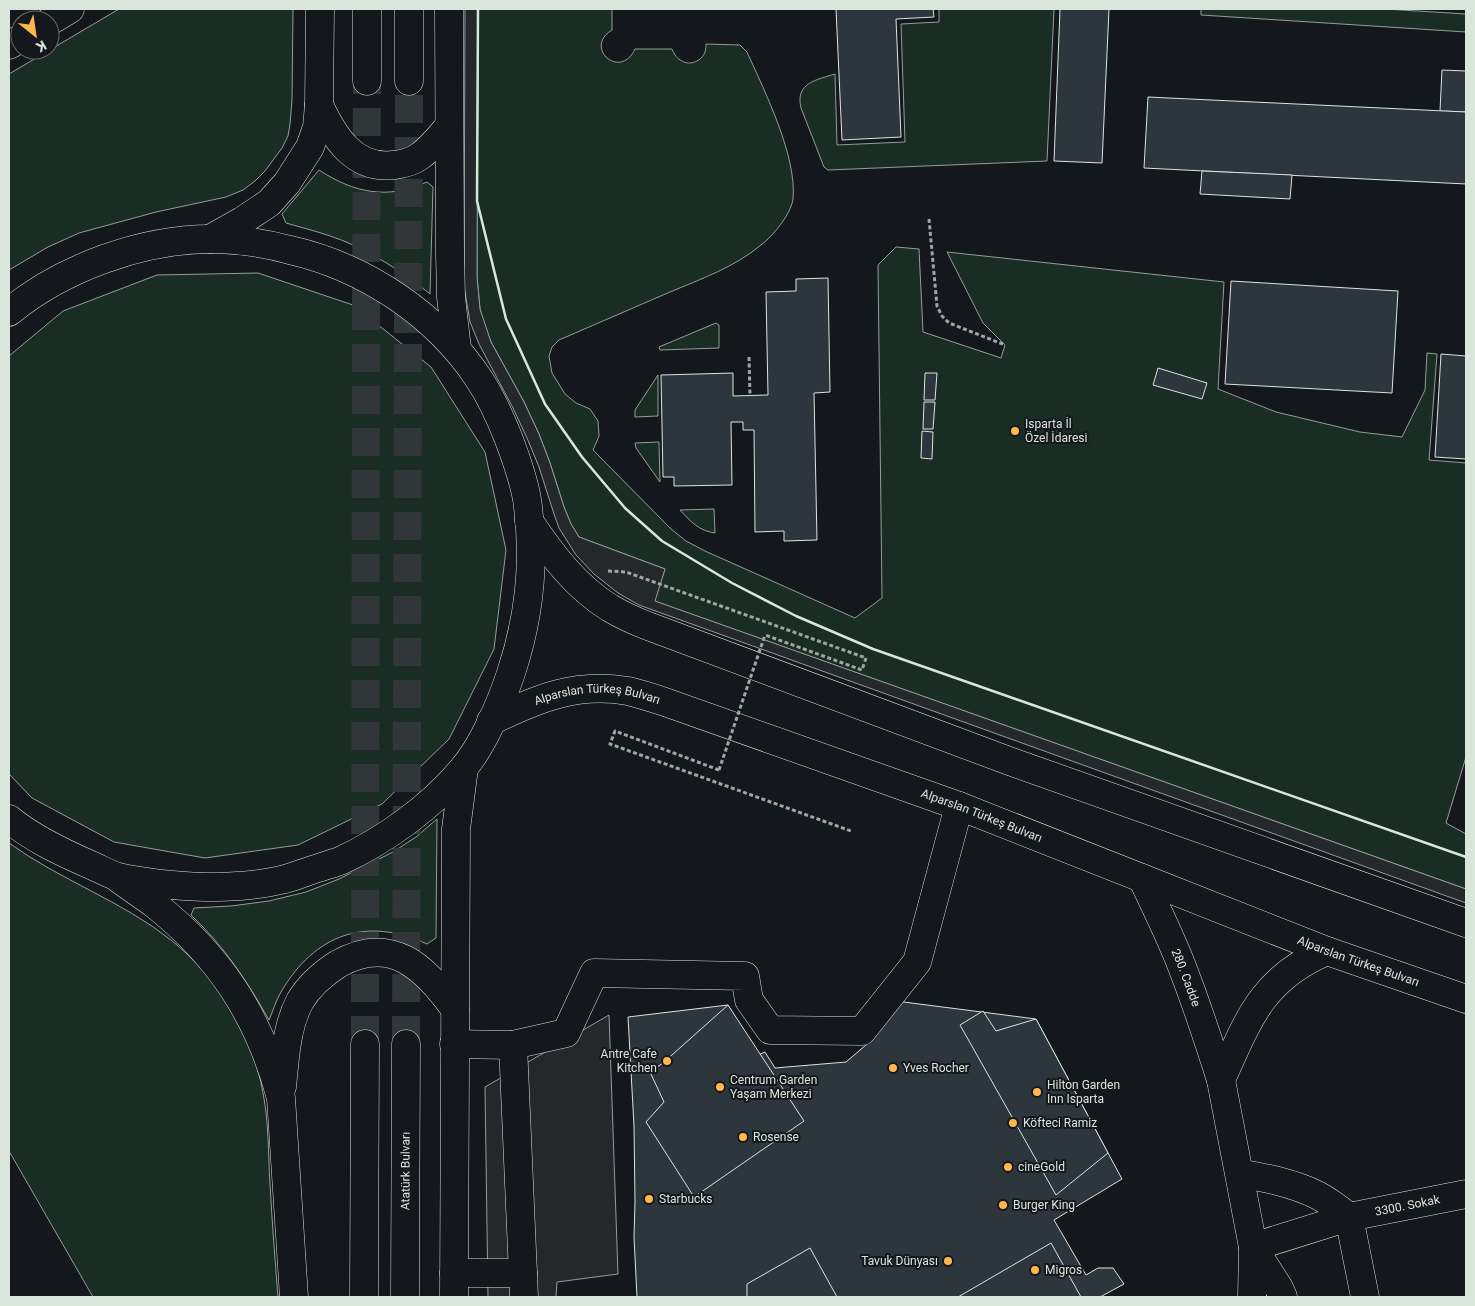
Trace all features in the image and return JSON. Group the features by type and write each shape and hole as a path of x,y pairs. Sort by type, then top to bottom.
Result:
{"main road":[{"path":"210,239 242,221 268,203 287,183 310,147 317,127 319,105 320,9"},
{"path":"367,9 367,81"},
{"path":"409,9 409,81"},
{"path":"449,9 451,297 456,350"},
{"path":"319,105 342,144 354,155 369,163 385,166 403,164 418,158 432,146 449,126"},
{"path":"9,312 27,297 69,273 113,256 160,244 210,239 260,242 308,254 356,272 397,297 436,328 456,350 478,378 498,412 515,454 528,504 531,552 528,601 519,649 505,692 480,742 464,768 424,808 384,837 339,861 286,879 234,887 189,887 116,876"},
{"path":"529,521 551,552 579,584 608,607 622,615 1012,762 1466,923"},
{"name":"Alparslan Türkeş Bulvarı","path":"491,721 523,705 565,692 604,689 628,692 665,702 959,806 1327,951 1466,999"},
{"path":"464,768 456,829 454,1285 523,1285 513,1045"},
{"path":"454,1044 513,1045 566,1033 594,973 745,976 749,1000 770,1030 862,1031 917,962 959,806"},
{"path":"9,819 17,826 66,854 116,876 180,926 227,978 245,1007 263,1042 273,1068 281,1098"},
{"name":"280. Cadde","path":"1142,878 1179,960 1221,1080 1253,1247 1252,1297"},
{"path":"1221,1080 1248,1020 1267,992 1288,972 1307,959 1327,951"},
{"path":"294,1297 281,1098 286,1050 292,1023 300,1001 313,984 330,969 349,958 369,953 390,953 424,971 439,986 455,1009"},
{"path":"364,1297 365,1044"},
{"name":"Atatürk Bulvarı","path":"405,1297 406,1044"},
{"path":"1239,1173 1299,1187 1318,1196 1349,1217 1365,1297"},
{"name":"3300. Sokak","path":"1253,1247 1349,1217 1466,1194"},
{"name":"280. Cadde","path":"1253,1247 1283,1297"}],"path":[{"path":"929,219 937,306 942,316 949,323 1005,345"},
{"path":"749,357 750,395"},
{"path":"626,572 866,658 862,670 765,635 719,770 615,731 610,744 851,831"}],"green space":[{"path":"119,9 293,9 292,100 288,136 282,148 265,171 243,190 226,197 156,212 79,233 48,247 9,270 9,74 33,60 60,60 60,44"},
{"path":"478,9 612,9 612,30 604,37 601,45 607,58 613,62 621,62 629,58 635,49 672,49 679,59 689,63 701,58 705,52 706,44 740,45 747,52 778,124 790,164 793,199 785,218 766,241 751,253 729,266 559,340 552,347 549,356 552,373 565,394 576,403 590,409 598,421 599,436 593,450 671,529 686,541 705,551 855,618 882,598 878,265 896,247 919,249 923,332 1001,358 1005,345 983,323 947,252 1224,282 1218,389 1276,412 1360,432 1402,437 1425,390 1427,353 1437,354 1429,460 1466,463 1466,757 1446,823 1466,834 1466,889 654,601 665,569 579,537 564,507 539,434 524,402 491,342 480,309 477,277"},
{"path":"939,9 1054,9 1047,161 828,170 824,167 801,108 801,93 804,88 814,81 835,74 837,145 905,142 901,24 939,22"},
{"path":"1201,9 1385,9 1466,14 1466,32 1201,15"},
{"path":"319,170 358,189 385,192 399,191 427,182 433,187 430,294 396,269 359,248 332,237 286,223 282,214"},
{"path":"258,273 353,305 431,367 485,452 506,550 494,649 449,739 382,804 298,845 205,858 114,842 32,798 9,774 9,356 63,311 157,275"},
{"path":"716,323 719,325 719,348 660,350 659,347"},
{"path":"658,375 658,416 635,417 635,410"},
{"path":"659,442 660,482 636,448 635,443"},
{"path":"714,509 715,533 700,528 691,522 680,510"},
{"path":"437,819 436,938 427,944 405,936 383,932 363,932 344,936 326,944 310,956 295,972 279,995 269,1020 234,964 191,915 194,908 269,901 306,892 339,879 393,852 416,837"},
{"path":"9,843 49,868 112,902 171,940 204,972 231,1009 251,1050 258,1071 265,1104 278,1297 93,1297 9,1151"}],"shaded area":[{"path":"465,9 478,9 477,277 480,309 491,342 524,402 539,434 564,507 579,537 665,569 655,601 1466,889 1466,903 639,605 618,593 594,574 576,555 559,528 539,467 527,438 479,344 470,322 464,286"},
{"path":"609,1015 618,1274 557,1282 556,1297 488,1297 485,1087"}],"building":[{"path":"836,9 933,9 934,17 896,19 901,137 842,140"},
{"path":"1060,9 1109,9 1102,163 1054,161"},
{"path":"1442,70 1466,71 1466,112 1440,111"},
{"path":"1148,97 1466,112 1466,184 1144,168"},
{"path":"1202,171 1292,175 1290,199 1200,194"},
{"path":"828,278 830,392 814,393 817,540 784,541 784,531 755,532 754,430 743,430 743,422 731,422 732,485 674,486 674,477 663,477 661,375 733,373 733,396 768,395 766,292 796,291 796,279"},
{"path":"1231,281 1398,291 1392,393 1225,384"},
{"path":"1441,354 1466,356 1466,459 1435,457"},
{"path":"1158,368 1207,383 1202,399 1153,385"},
{"path":"925,373 937,373 935,400 924,400"},
{"path":"924,402 935,402 933,429 923,429"},
{"path":"922,431 933,432 932,459 921,458"},
{"path":"888,1000 1036,1019 1122,1179 1054,1220 1086,1275 1098,1268 1113,1268 1124,1284 1100,1297 637,1297 634,1237 634,1126 628,1017 728,1005 758,1055 765,1052 775,1068 846,1062 867,1044"},
{"name":"Centrum Garden Yaşam Merkezi","path":"728,1005 804,1121 694,1197 646,1122 664,1102 650,1072 663,1063"},
{"name":"Hilton Garden Inn Isparta","path":"983,1011 996,1031 1036,1019 1108,1153 1056,1195 960,1025"},
{"name":"Migros","path":"1051,1243 1081,1297 958,1297"},
{"path":"810,1248 837,1297 747,1297 747,1284"}],"tunnel":[{"path":"366,304 367,81"},
{"path":"408,333 409,81"},
{"path":"365,1044 366,304"},
{"path":"406,1044 408,333"}],"wall":[{"path":"478,9 477,201 506,319 545,404 582,457 625,508 662,541 732,583 796,616 873,649 1466,857"}],"place":[{"name":"Isparta İl Özel İdaresi","path":"1015,431"},
{"name":"Antre Cafe Kitchen","path":"667,1061"},
{"name":"Yves Rocher","path":"893,1068"},
{"name":"Centrum Garden Yaşam Merkezi","path":"720,1087"},
{"name":"Hilton Garden Inn Isparta","path":"1037,1092"},
{"name":"Köfteci Ramiz","path":"1013,1123"},
{"name":"Rosense","path":"743,1137"},
{"name":"cineGold","path":"1008,1167"},
{"name":"Starbucks","path":"649,1199"},
{"name":"Burger King","path":"1003,1205"},
{"name":"Tavuk Dünyası","path":"948,1261"},
{"name":"Migros","path":"1035,1270"}]}
